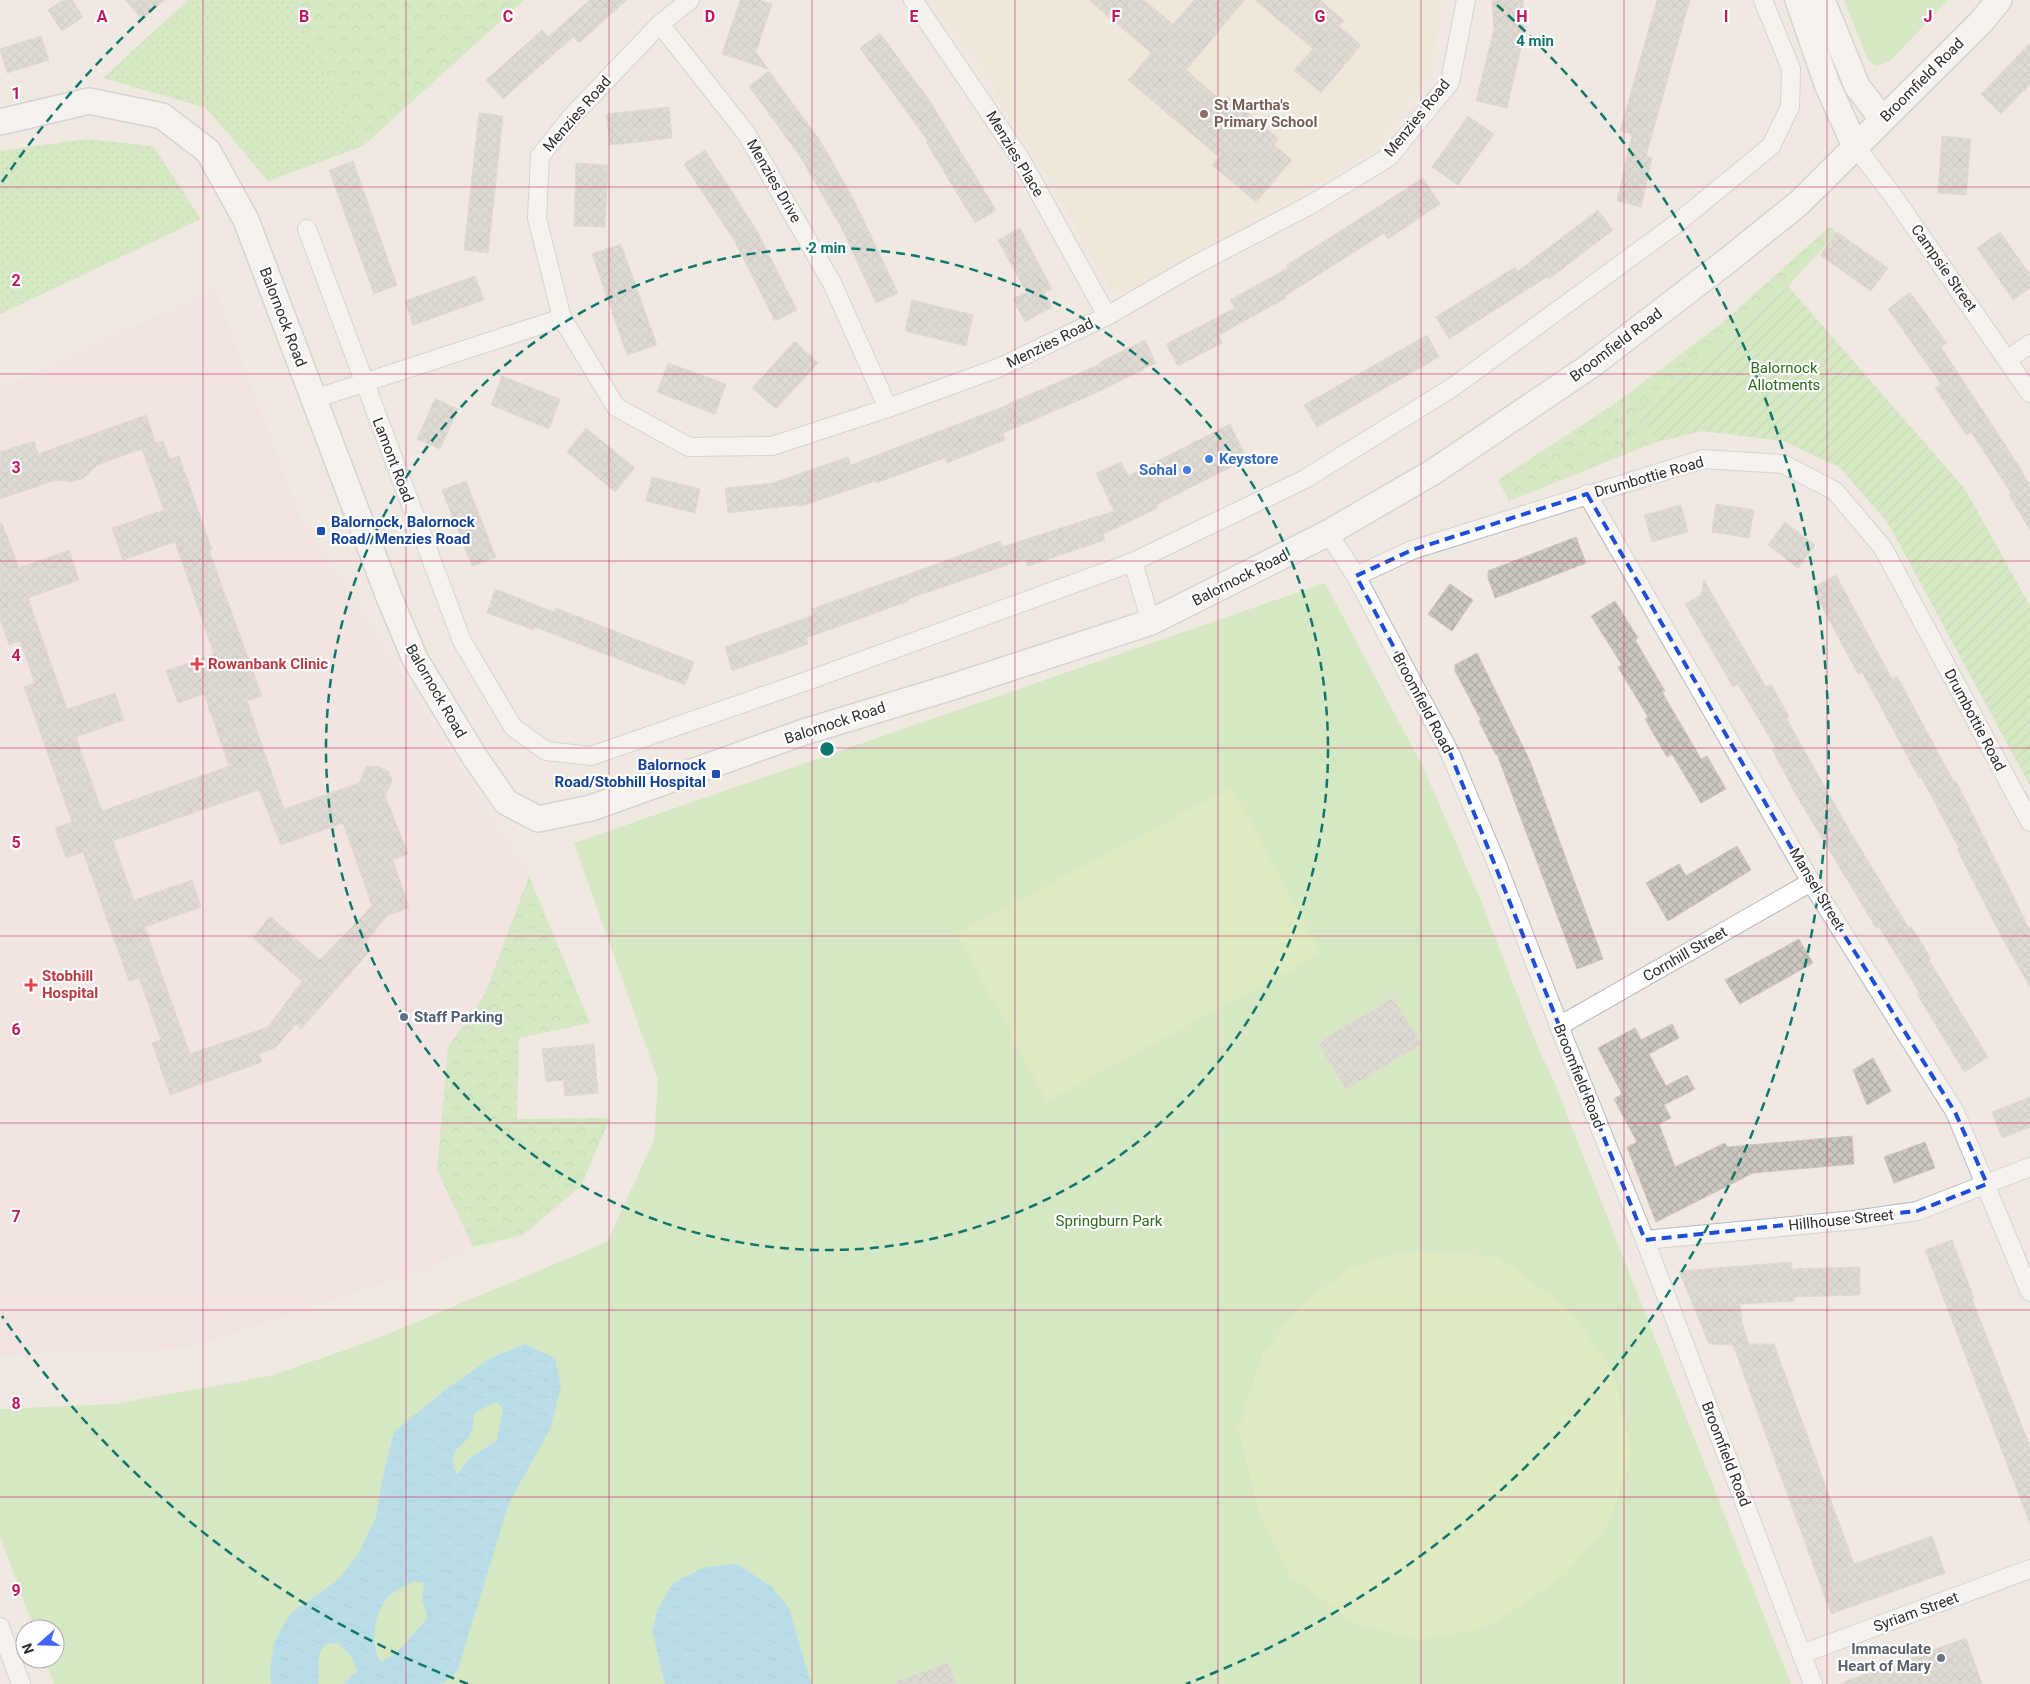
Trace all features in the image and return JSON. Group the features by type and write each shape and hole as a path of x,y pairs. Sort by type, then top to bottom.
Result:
{"street":[{"name":"Menzies Road","path":"690,0 660,24 573,115 540,156 537,218 562,318 616,407 689,447 772,446 888,408 998,368 1107,316 1195,265 1310,205 1389,158 1450,82 1466,0"},
{"name":"Menzies Place","path":"913,0 926,15 1020,158 1107,316"},
{"path":"1151,622 1133,562 1305,479 1453,387 1676,224 1771,146 1790,107 1791,69 1763,0"},
{"path":"1798,0 1827,84 1855,146"},
{"path":"1822,0 1857,86 1882,119"},
{"name":"Broomfield Road","path":"1813,1684 1645,1240 1559,1026 1496,862 1450,753 1356,576 1328,533 1433,472 1590,366 1799,203 2000,0"},
{"name":"Menzies Drive","path":"660,24 746,133 832,283 888,408"},
{"name":"Balornock Road","path":"0,122 89,101 162,116 208,152 246,220 415,659 474,756 506,802 538,819 591,808 804,732 952,687 1151,622 1328,533"},
{"name":"Campsie Street","path":"1855,146 1891,193 2030,393"},
{"name":"Lamont Road","path":"307,229 363,382 462,640 513,727 546,751 590,756 804,682 1133,562"},
{"path":"314,399 562,318"},
{"path":"2007,360 2030,344"},
{"name":"Drumbottie Road","path":"1356,576 1412,550 1703,459 1783,464 1835,491 1883,548 2030,822"},
{"name":"Mansel Street","path":"1587,494 1811,882 1955,1112 1987,1184 2030,1292"},
{"name":"Cornhill Street","path":"1559,1026 1811,882"},
{"name":"Hillhouse Street","path":"1645,1240 1855,1220 1918,1211 2030,1167"},
{"name":"Syriam Street","path":"1802,1654 2030,1569"},
{"path":"0,1627 21,1684"}],"highlighted area":[{"path":"1587,494 1811,882 1955,1112 1987,1184 1917,1211 1645,1240 1450,753 1356,576 1412,550"}],"shaded area":[{"name":"St Martha's Primary School","path":"931,0 1441,0 1442,4 1430,75 1371,153 1127,294 1110,289 1063,203 974,57"},
{"name":"Rowanbank Clinic","path":"215,289 300,516 529,876 473,1247 422,1270 190,1348 0,1356 0,389"}],"green space":[{"path":"188,0 301,0 291,6 363,146 268,181 206,108 103,78"},
{"path":"301,0 524,0 363,146 291,6"},
{"path":"1844,0 1948,0 1889,62 1876,66 1868,60"},
{"path":"86,139 153,146 201,219 0,314 0,151"},
{"path":"1830,226 1836,234 1788,286 1741,331 1638,410 1656,442 1509,501 1498,480 1610,407 1722,323"},
{"name":"Balornock Allotments","path":"1788,286 1965,489 2030,606 2030,786 1888,523 1839,467 1783,441 1703,431 1656,442 1638,410 1741,331"},
{"name":"Springburn Park","path":"1325,583 1423,767 1481,901 1791,1684 54,1684 49,1669 65,1669 65,1619 30,1619 0,1536 0,1409 114,1404 270,1376 371,1341 607,1242 654,1140 658,1080 574,843"},
{"path":"1232,787 1321,954 1047,1101 957,933"},
{"path":"529,876 590,1023 519,1038 517,1119 610,1118 581,1186 523,1235 473,1247 437,1170 448,1047 485,994"},
{"path":"1405,1251 1498,1256 1573,1314 1614,1373 1632,1455 1609,1523 1564,1576 1487,1628 1418,1640 1358,1625 1291,1577 1259,1512 1238,1430 1263,1353 1302,1303 1352,1267"}],"water":[{"path":"525,1344 555,1358 561,1387 550,1429 509,1503 457,1672 441,1684 343,1684 357,1672 352,1657 338,1643 325,1644 319,1654 318,1684 271,1684 270,1667 275,1640 291,1613 339,1579 359,1553 376,1517 382,1481 394,1432 444,1391 489,1359","holes":["496,1402 503,1408 497,1440 469,1459 457,1474 453,1459 454,1454 472,1430 474,1413","414,1581 424,1583 422,1600 428,1618 395,1654 381,1662 375,1647 374,1638 376,1621 382,1605 389,1595"]},
{"path":"737,1564 771,1586 789,1608 811,1684 665,1684 652,1630 658,1609 673,1583 705,1567"}],"building":[{"path":"63,0 72,0 83,17 62,31 48,10"},
{"path":"125,0 165,0 142,19"},
{"path":"590,0 627,0 579,43 573,37 503,99 486,80 542,30 548,37"},
{"path":"740,0 759,0 772,4 756,52 768,69 722,54"},
{"path":"1089,0 1144,0 1173,24 1194,0 1245,0 1186,70 1223,102 1228,96 1279,139 1274,145 1292,160 1256,202 1212,165 1219,157 1128,80 1151,53"},
{"path":"1255,0 1320,0 1344,21 1339,26 1361,45 1321,93 1294,70 1313,49"},
{"path":"1492,0 1523,0 1525,31 1507,108 1476,101 1494,29"},
{"path":"1657,0 1690,0 1646,156 1652,158 1641,207 1617,201 1632,134 1620,131"},
{"path":"880,33 930,101 996,210 975,223 926,142 928,141 860,48"},
{"path":"41,36 49,60 7,73 0,49"},
{"path":"2030,43 2030,84 2001,114 1981,94"},
{"path":"769,71 821,142 854,200 898,293 876,303 842,229 801,158 749,86"},
{"path":"669,107 672,138 610,145 606,114"},
{"path":"479,113 503,116 488,253 464,250"},
{"path":"1468,116 1494,134 1458,185 1432,167"},
{"path":"1942,136 1971,139 1966,195 1938,193"},
{"path":"705,150 756,229 797,310 775,321 735,242 684,164"},
{"path":"353,161 397,285 374,294 329,170"},
{"path":"576,163 608,165 605,227 574,226"},
{"path":"1423,178 1440,204 1388,239 1384,233 1285,296 1286,298 1219,335 1222,343 1178,366 1166,344 1235,308 1230,300 1288,268 1287,265"},
{"path":"1598,210 1613,230 1549,279 1547,277 1449,339 1436,317 1515,267 1518,271"},
{"path":"1020,228 1052,289 1044,293 1052,307 1025,322 1013,299 1026,292 998,240"},
{"path":"1837,232 1888,268 1871,291 1820,255"},
{"path":"2000,232 2030,275 2030,288 2013,300 1977,248"},
{"path":"621,244 657,345 627,355 592,254"},
{"path":"475,276 484,300 413,325 405,301"},
{"path":"1910,292 1947,343 1941,347 2019,466 2028,483 2030,482 2030,530 2009,495 2011,493 1971,432 1966,435 1935,388 1941,384 1888,309"},
{"path":"912,300 973,315 966,346 905,331"},
{"path":"1427,335 1439,357 1317,427 1304,405"},
{"path":"1145,340 1156,363 1098,392 1003,433 1005,440 947,463 945,458 876,483 875,481 799,507 798,505 728,513 725,488 773,483 848,457 851,465 1008,405 1100,364 1100,362"},
{"path":"795,341 818,363 776,409 752,388"},
{"path":"668,363 726,384 715,414 657,392"},
{"path":"502,376 560,399 549,429 491,405"},
{"path":"435,399 458,409 440,449 417,439"},
{"path":"146,415 156,443 163,441 170,459 179,456 212,549 209,550 262,696 247,701 284,809 359,783 366,767 377,766 388,771 392,781 385,795 408,854 393,860 409,908 388,915 362,946 369,952 301,1029 296,1024 275,1048 259,1054 262,1062 170,1095 152,1043 161,1040 139,978 129,981 83,852 66,858 55,828 72,822 24,687 35,683 20,641 9,645 0,619 0,523 2,523 19,568 69,550 79,580 28,598 67,709 115,693 124,720 76,737 102,811 229,766 204,694 178,703 166,671 214,654 175,542 123,560 112,528 164,510 142,449 97,465 84,478 71,482 56,480 0,499 0,452 34,441 38,454","holes":["259,790 281,845 343,823 372,906 320,960 270,916 253,938 302,981 268,1027 190,1054 145,927 201,907 192,880 134,900 113,841"]},
{"path":"1230,424 1247,459 1156,505 1158,508 1103,534 1105,540 1028,566 1025,559 908,599 909,601 806,638 808,644 732,671 725,647 814,615 812,609 1000,541 1002,547 1114,511 1096,473 1121,462 1128,476"},
{"path":"586,428 635,468 615,492 567,452"},
{"path":"652,477 700,489 695,513 646,501"},
{"path":"466,481 496,557 472,566 442,490"},
{"path":"1716,504 1754,510 1749,538 1712,532"},
{"path":"1681,505 1688,532 1652,542 1644,515"},
{"path":"1785,522 1815,545 1798,568 1768,545"},
{"path":"1576,537 1586,563 1495,598 1488,578 1488,571"},
{"path":"1836,575 1892,679 1897,676 1954,782 1956,781 2030,930 2030,987 2001,936 1957,849 1959,848 1921,777 1919,778 1862,672 1858,674 1812,588"},
{"path":"1704,580 1766,687 1771,684 1789,717 1786,718 1851,833 1909,928 1911,926 1931,958 1929,960 1988,1057 1964,1072 1917,994 1919,992 1879,927 1876,928 1796,795 1772,749 1775,747 1738,684 1733,687 1685,604 1701,595"},
{"path":"1450,584 1473,600 1452,631 1428,614"},
{"path":"495,589 554,612 556,608 694,662 685,685 535,627 534,630 487,613"},
{"path":"1615,601 1638,638 1635,640 1665,691 1662,692 1701,759 1707,756 1726,789 1701,803 1672,754 1667,757 1645,719 1648,717 1618,667 1622,665 1591,616"},
{"path":"1477,653 1530,761 1603,959 1577,969 1497,754 1455,671 1455,665"},
{"path":"1737,846 1751,870 1668,921 1646,883 1679,864 1686,876"},
{"path":"1799,939 1813,963 1740,1004 1725,980"},
{"path":"1393,998 1421,1044 1346,1089 1318,1043"},
{"path":"1672,1024 1679,1038 1649,1054 1666,1086 1687,1075 1695,1089 1664,1105 1671,1118 1659,1124 1675,1167 1725,1143 1727,1147 1852,1136 1854,1164 1753,1173 1656,1222 1627,1147 1637,1142 1614,1099 1622,1094 1598,1048 1635,1028 1641,1040"},
{"path":"594,1044 598,1093 565,1096 563,1080 546,1082 542,1049"},
{"path":"1873,1058 1891,1091 1867,1105 1853,1070"},
{"path":"2030,1097 2030,1127 2002,1138 1992,1112"},
{"path":"1925,1142 1935,1168 1894,1183 1884,1157"},
{"path":"1952,1240 1974,1298 1972,1299 2030,1446 2030,1524 1925,1250"},
{"path":"1791,1262 1792,1269 1860,1267 1860,1295 1794,1297 1794,1301 1740,1304 1742,1323 1749,1344 1774,1344 1854,1564 1932,1536 1945,1573 1831,1614 1733,1345 1709,1344 1679,1271"},
{"name":"Immaculate Heart of Mary","path":"1966,1638 1982,1684 1844,1684 1843,1682"},
{"path":"948,1663 956,1684 897,1684 896,1682"}],"place":[{"name":"St Martha's Primary School","path":"1204,114"},
{"name":"Keystore","path":"1209,459"},
{"name":"Sohal","path":"1187,470"},
{"name":"Balornock, Balornock Road/ Menzies Road","path":"321,531"},
{"name":"Rowanbank Clinic","path":"197,664"},
{"name":"Balornock Road/Stobhill Hospital","path":"716,774"},
{"name":"Stobhill Hospital","path":"31,985"},
{"name":"Staff Parking","path":"404,1017"},
{"name":"Immaculate Heart of Mary","path":"1941,1658"}]}
